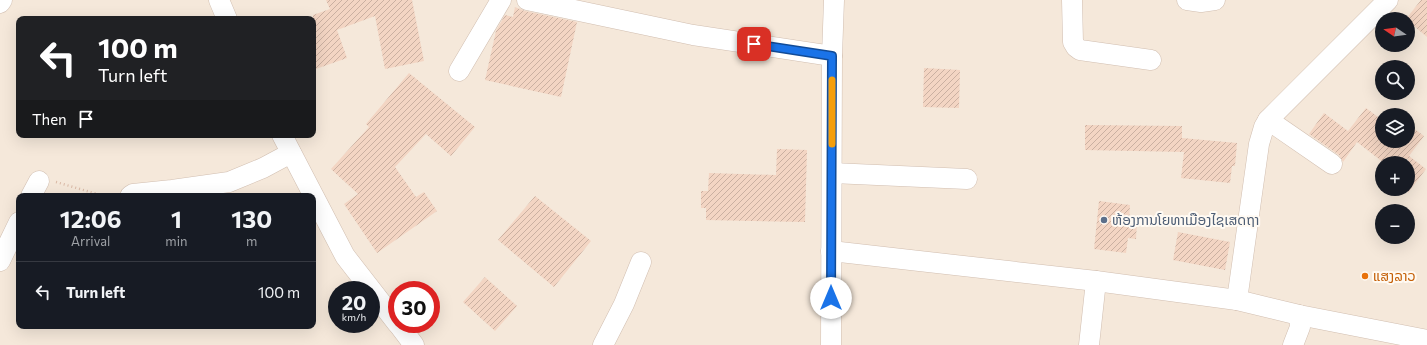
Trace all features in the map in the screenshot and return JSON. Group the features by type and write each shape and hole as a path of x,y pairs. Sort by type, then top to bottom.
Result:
{"street":[{"path":"219,0 226,16"},
{"path":"459,71 501,0"},
{"path":"527,0 693,35 832,56"},
{"path":"831,345 832,56 834,0"},
{"path":"1072,0 1073,42 1076,47 1080,50 1150,60"},
{"path":"1186,0 1201,2 1216,0"},
{"path":"1237,300 1259,144 1264,127 1268,120 1388,0"},
{"path":"1268,120 1332,164"},
{"path":"284,138 312,193"},
{"path":"144,193 229,182 263,168 291,153"},
{"path":"832,173 967,179"},
{"path":"316,201 345,256 388,312"},
{"path":"0,260 16,228"},
{"path":"831,251 1096,281 1237,300 1299,315 1427,340"},
{"path":"603,345 624,304 641,262"},
{"path":"1089,345 1096,281"},
{"path":"1293,345 1300,328 1299,315"},
{"path":"404,333 414,345"}],"path":[{"path":"35,188 51,181 93,193"}],"shaded area":[{"path":"0,0 1427,0 1427,345 0,345"}],"building":[{"path":"326,0 412,0 424,61 385,69 375,16 337,30 347,58 316,69 316,16 313,15 330,9"},
{"path":"1421,0 1427,0 1427,37 1415,27 1415,12 1412,12"},
{"path":"515,7 525,11 577,22 561,97 485,80 496,31 505,15 513,17"},
{"path":"924,68 960,70 959,108 923,107"},
{"path":"409,73 475,127 451,156 426,134 395,167 416,197 424,192 437,211 377,253 344,204 358,194 331,169 369,127 366,124"},
{"path":"1366,108 1375,115 1375,148 1415,148 1409,156 1375,156 1357,142 1343,162 1339,155 1309,134 1324,113 1348,131"},
{"path":"1085,125 1182,126 1182,138 1237,143 1235,166 1232,166 1230,183 1181,178 1184,152 1085,150"},
{"path":"1415,129 1424,136 1415,148"},
{"path":"777,149 807,150 805,222 706,220 706,208 701,208 701,191 708,191 709,173 776,175"},
{"path":"1415,161 1426,169 1415,184"},
{"path":"535,196 591,241 554,287 498,240"},
{"path":"1099,201 1130,205 1129,221 1137,222 1136,239 1128,238 1126,253 1094,249"},
{"path":"1178,232 1230,242 1225,270 1173,260"},
{"path":"485,277 517,306 495,331 463,302"}],"slow traffic":[{"path":"832,80 832,144"}],"place":[{"name":"ຫ້ອງການໂຍທາເມືອງໄຊເສດຖາ","path":"1104,220"},
{"name":"ແສງລາວ","path":"1365,276"}],"route":[{"path":"754,44 832,56 831,298"}]}
